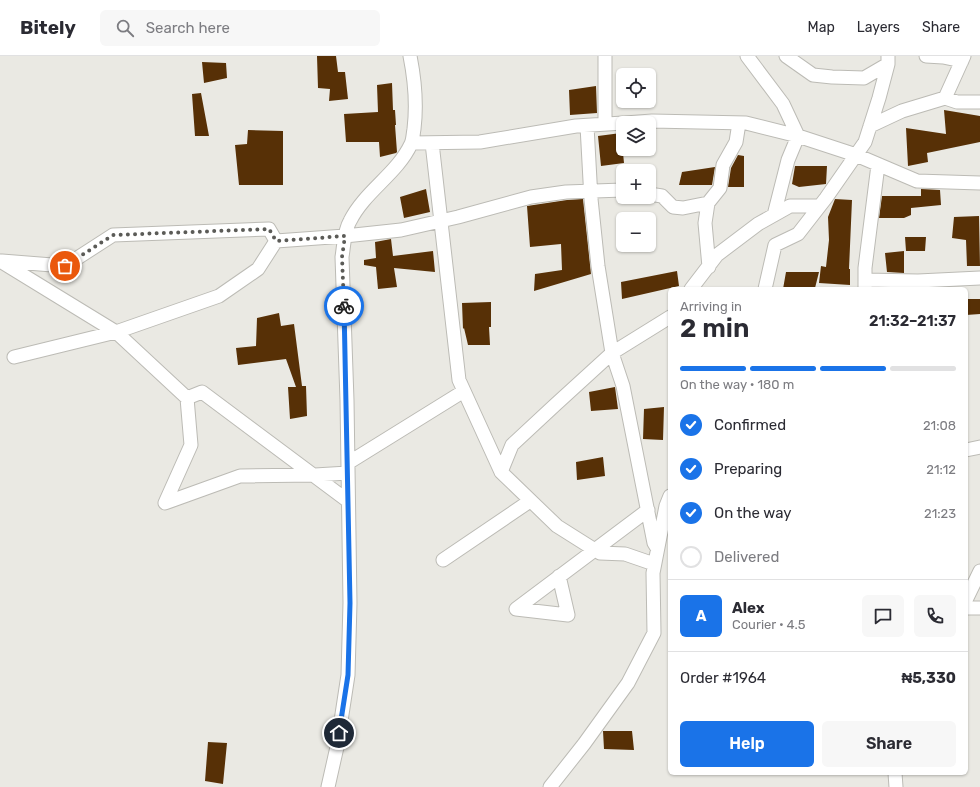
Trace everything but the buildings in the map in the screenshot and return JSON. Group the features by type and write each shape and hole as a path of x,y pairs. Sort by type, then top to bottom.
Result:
{"street":[{"path":"328,787 337,747 348,675 350,603 342,257 349,221 366,197 398,165 412,143 416,112 415,82 410,56"},
{"path":"605,56 605,124"},
{"path":"747,56 783,104 798,136 788,160 774,215"},
{"path":"786,56 813,75 832,78 864,78 888,60"},
{"path":"926,56 963,59 945,98"},
{"path":"765,287 775,245 798,234 865,142 888,60"},
{"path":"870,126 902,111 945,98 957,102 980,102"},
{"path":"656,121 746,123 798,136 856,155 917,181 980,183"},
{"path":"412,143 480,142 587,126 616,123"},
{"path":"709,267 705,223 708,203 720,188 723,165 736,142 739,123"},
{"path":"587,126 598,266 612,353 623,386 654,543 658,548"},
{"path":"432,143 459,380 501,472 557,526 595,550 600,553 625,554 654,564"},
{"path":"878,165 864,285 980,278"},
{"path":"276,241 401,230 531,197 566,192 616,190"},
{"path":"656,195 662,196 673,207 683,208 708,203"},
{"path":"693,287 717,256 758,224 790,206 819,206"},
{"path":"0,261 65,266 113,235 269,229 276,241"},
{"path":"14,357 116,332 219,296 258,268 276,241"},
{"path":"0,261 116,332 187,398 191,445 165,503 240,476 315,475 348,468 464,391"},
{"path":"501,472 512,446 612,353 668,318"},
{"path":"187,398 202,392 348,501"},
{"path":"968,450 980,447"},
{"path":"443,560 530,501"},
{"path":"550,787 584,744 628,683 654,633 653,573 668,501"},
{"path":"559,576 648,510"},
{"path":"968,596 980,571"},
{"path":"968,608 980,608"},
{"path":"895,775 896,787"}],"way so far":[{"path":"65,266 113,235 269,229 276,241 345,236 342,257 344,306"}],"route":[{"path":"339,733 348,675 350,603 344,306"}]}
